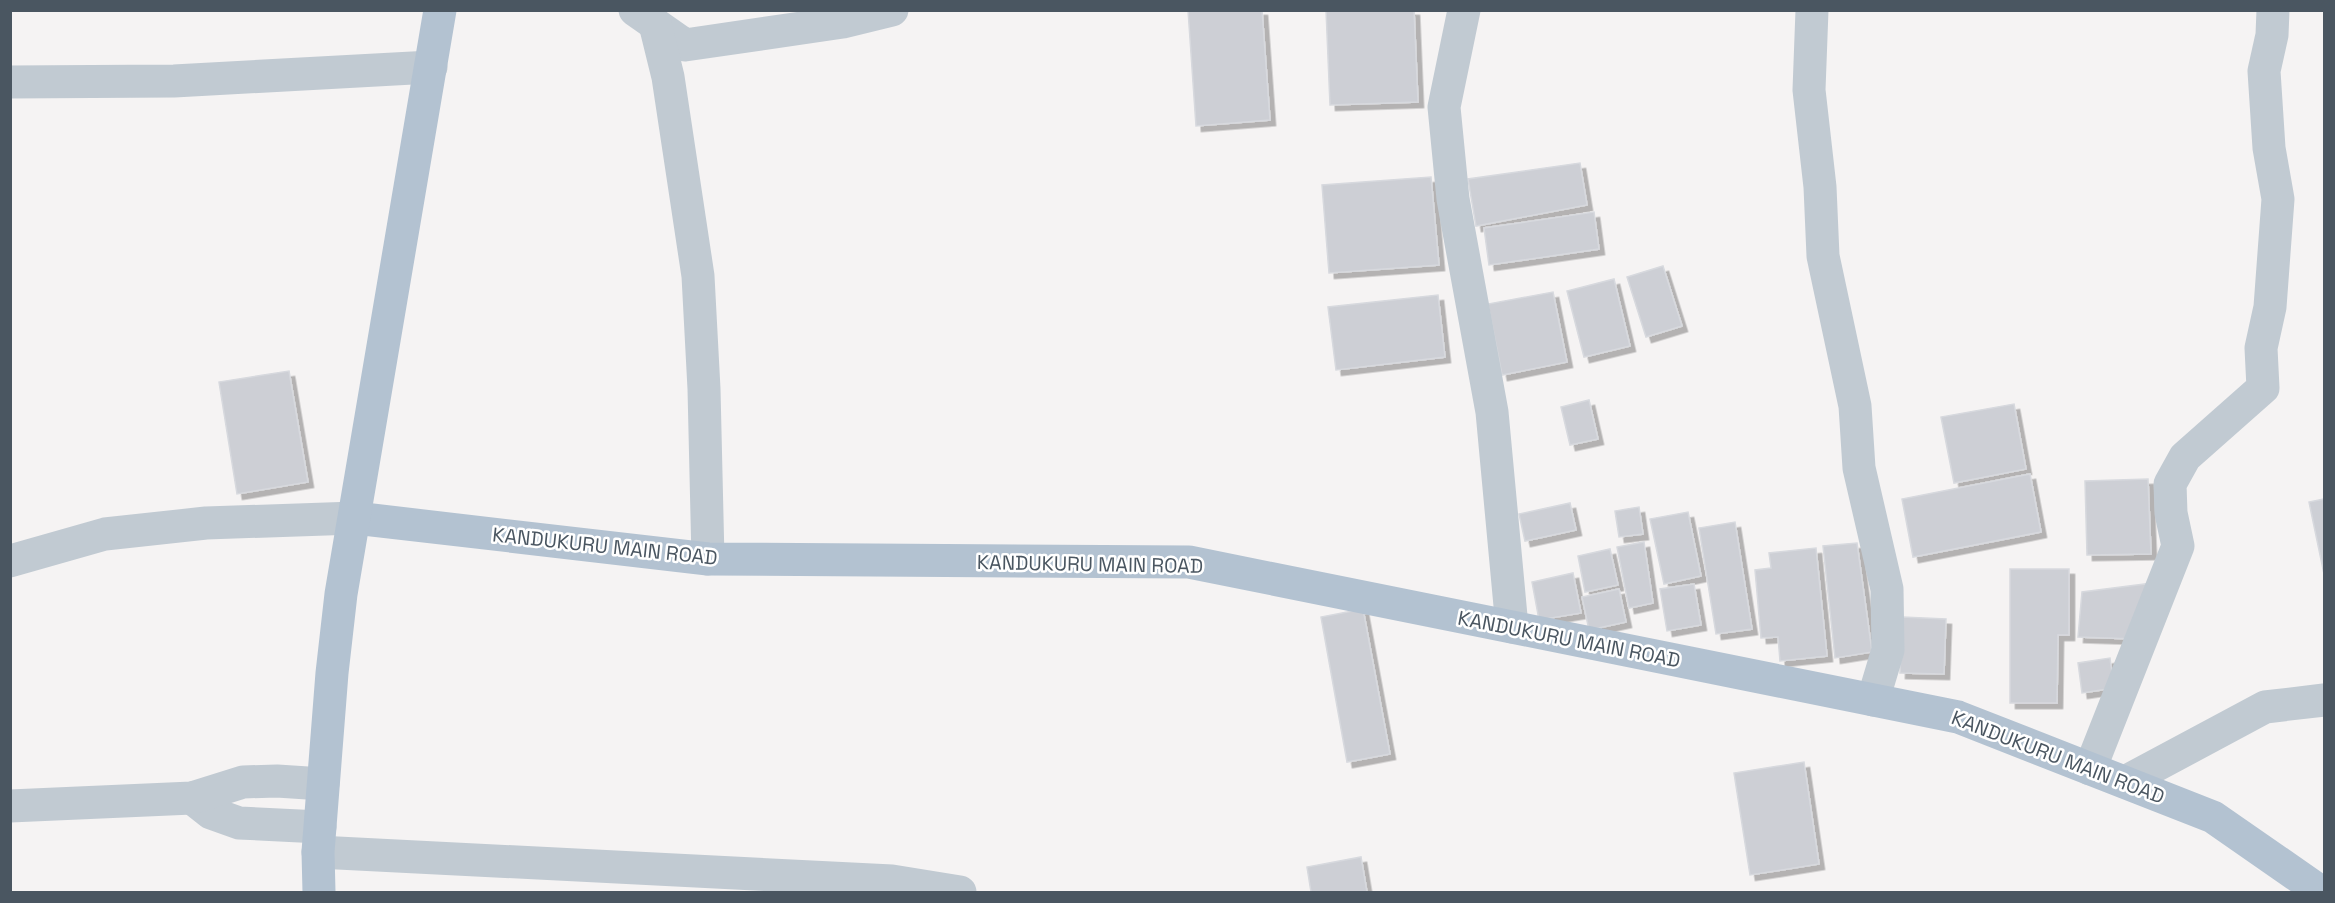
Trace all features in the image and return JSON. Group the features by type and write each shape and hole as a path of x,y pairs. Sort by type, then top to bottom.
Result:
{"main road":[{"path":"319,892 319,839 323,784 341,594 440,10"},
{"name":"KANDUKURU MAIN ROAD","path":"355,518 708,559 1189,562 1958,717 2213,817 2321,892"}],"street":[{"path":"645,17 686,45 843,22 892,10"},
{"path":"1464,10 1444,107 1453,199 1492,412 1512,627"},
{"path":"1812,10 1809,90 1820,187 1823,256 1855,406 1859,468 1887,589 1888,650 1873,700"},
{"path":"2090,769 2178,546 2171,513 2170,484 2185,457 2264,388 2261,348 2270,307 2277,199 2269,148 2264,71 2272,36 2273,10"},
{"path":"645,17 668,77 698,276 705,399 708,559"},
{"path":"10,82 174,81 431,68"},
{"path":"10,561 105,534 206,523 355,518"},
{"path":"2125,782 2265,707 2325,700"},
{"path":"10,806 192,798 243,782 277,781 323,784"},
{"path":"192,798 211,813 239,823 319,839 892,881 960,892"}],"building":[{"path":"1188,10 1262,10 1270,120 1196,126"},
{"path":"1326,10 1414,10 1418,102 1330,105"},
{"path":"1580,163 1587,205 1476,226 1468,179"},
{"path":"1431,177 1439,265 1329,273 1322,185"},
{"path":"1594,212 1599,249 1489,265 1484,228"},
{"path":"1663,266 1682,326 1646,337 1627,277"},
{"path":"1614,279 1630,346 1584,357 1567,291"},
{"path":"1553,292 1567,362 1502,375 1488,304"},
{"path":"1438,295 1445,357 1336,370 1328,307"},
{"path":"289,371 308,482 237,494 219,382"},
{"path":"1589,400 1598,439 1570,445 1561,407"},
{"path":"2014,404 2026,469 1954,483 1941,417"},
{"path":"2030,474 2041,532 1913,557 1902,499"},
{"path":"2148,479 2151,554 2087,555 2085,481"},
{"path":"2324,499 2324,574 2309,502"},
{"path":"1570,503 1576,530 1525,541 1519,514"},
{"path":"1639,507 1643,534 1619,537 1615,511"},
{"path":"1688,512 1701,576 1664,584 1650,519"},
{"path":"1735,522 1752,629 1716,634 1699,528"},
{"path":"1644,542 1653,603 1629,608 1617,547"},
{"path":"1857,543 1872,652 1835,658 1823,546"},
{"path":"1816,548 1827,656 1780,661 1778,637 1761,638 1755,570 1771,568 1769,553"},
{"path":"1610,549 1618,585 1585,592 1578,556"},
{"path":"2010,569 2069,569 2069,635 2058,635 2057,703 2010,703"},
{"path":"1573,573 1581,613 1539,620 1532,582"},
{"path":"2153,583 2134,639 2078,637 2082,592"},
{"path":"1694,584 1701,625 1667,631 1660,589"},
{"path":"1619,589 1626,622 1589,630 1582,597"},
{"path":"1363,609 1390,754 1347,762 1321,617"},
{"path":"1902,617 1946,619 1944,674 1900,673"},
{"path":"2110,658 2114,688 2082,693 2078,663"},
{"path":"1804,762 1819,864 1750,875 1734,773"},
{"path":"1361,857 1367,892 1311,892 1307,867"}]}
